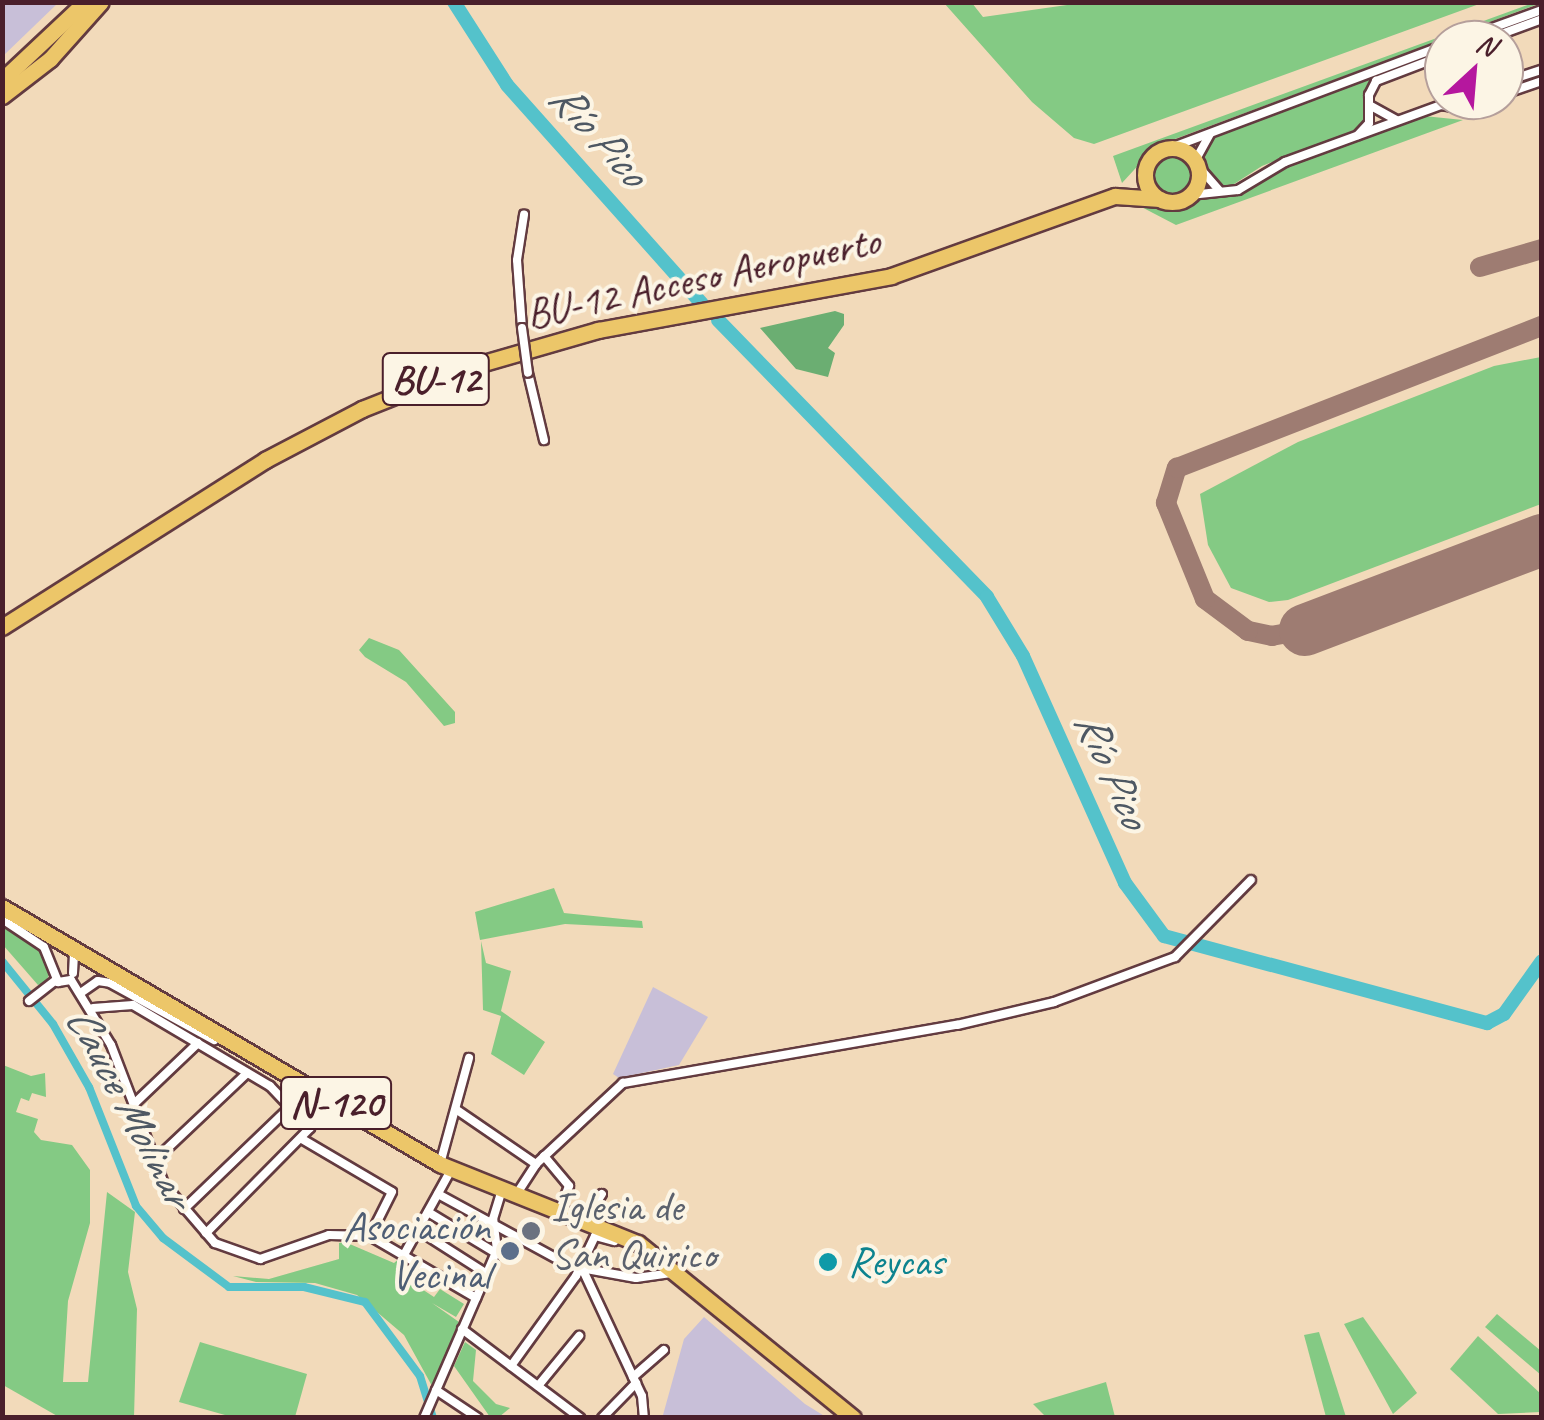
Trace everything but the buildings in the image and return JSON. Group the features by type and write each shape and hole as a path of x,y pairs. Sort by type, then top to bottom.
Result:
{"highway":[{"path":"2,80 86,2"},
{"path":"2,96 50,60 101,2"},
{"path":"1174,147 1197,164 1190,195"},
{"name":"BU-12","path":"1147,163 1174,147"},
{"path":"1147,163 1148,188 1160,199"},
{"name":"BU-12 Acceso Aeropuerto","path":"1115,196 1147,163"},
{"name":"BU-12","path":"1160,199 1190,195"},
{"name":"BU-12 Acceso Aeropuerto","path":"2,626 265,460 409,389 598,330 891,276 1115,196 1160,199"},
{"name":"N-120","path":"2,907 446,1167 638,1243 854,1418"},
{"name":"N-120","path":"2,917 73,971 230,1042"}],"street":[{"path":"1514,20 1542,10"},
{"path":"1174,147 1424,53"},
{"path":"1358,136 1369,123 1376,81 1424,63"},
{"path":"1371,106 1386,119 1400,120"},
{"path":"1190,195 1223,191 1424,111"},
{"path":"1218,128 1203,140 1197,164 1204,179 1223,191"},
{"path":"524,215 517,260 522,328 544,440"},
{"path":"425,1416 496,1253 495,1229 509,1192 610,1090 664,1072 973,1022 1157,966 1252,880"},
{"path":"2,917 39,942 55,976"},
{"path":"35,926 73,971 97,1012 135,1103 154,1162 184,1210 224,1250 254,1259 330,1234 370,1236 476,1298"},
{"path":"29,1001 63,965 73,971"},
{"path":"55,976 73,971"},
{"path":"82,992 98,981 110,982 286,1074"},
{"path":"97,1012 130,1004 247,1073 290,1107 310,1130 206,1233"},
{"path":"135,1103 198,1043"},
{"path":"405,1254 438,1194 469,1058"},
{"path":"154,1162 247,1073"},
{"path":"184,1210 290,1107"},
{"path":"457,1110 536,1164"},
{"path":"302,1140 392,1192 370,1236"},
{"path":"544,1156 569,1186 560,1210"},
{"path":"438,1194 495,1229 582,1268 636,1278 677,1272"},
{"path":"585,1220 602,1194"},
{"path":"428,1212 496,1253"},
{"path":"418,1230 487,1274"},
{"path":"511,1366 582,1268 596,1235 614,1242"},
{"path":"582,1268 635,1380 644,1418"},
{"path":"462,1329 580,1418"},
{"path":"538,1386 579,1336"},
{"path":"602,1418 664,1350"},
{"path":"434,1395 478,1418"}],"shaded area":[{"path":"3,2 58,2 58,3 3,56"},
{"path":"653,987 708,1017 679,1065 619,1078 613,1074"},
{"path":"704,1317 805,1404 826,1417 655,1418 663,1415 684,1339"}],"green space":[{"path":"1088,2 1482,2 1435,20 1424,20 1424,24 1094,144 1074,138 1032,102 944,3 972,3 983,17"},
{"path":"1533,3 1541,3 1495,20 1486,20"},
{"path":"1424,43 1424,46 1156,146 1122,183 1113,156"},
{"path":"1424,57 1369,83 1363,98 1368,116 1357,129 1262,166 1231,186 1218,186 1204,174 1200,150 1215,133"},
{"path":"1424,116 1424,120 1463,120 1176,225 1130,201 1174,206 1202,196 1235,196 1278,169"},
{"path":"1172,153 1188,159 1194,175 1188,191 1172,197 1156,191 1150,175 1156,159"},
{"path":"835,311 844,314 844,325 828,348 835,353 828,377 796,369 760,328"},
{"path":"1541,357 1541,504 1288,600 1269,602 1231,588 1208,545 1200,494 1298,442 1494,366"},
{"path":"369,638 399,650 455,712 455,723 444,726 406,682 365,657 359,650"},
{"path":"554,888 564,913 642,921 643,928 565,924 480,940 475,912"},
{"path":"3,923 42,952 50,972 46,982 38,985 3,945"},
{"path":"481,941 486,963 511,971 501,1011 545,1042 524,1075 491,1054 501,1016 483,1010"},
{"path":"3,1065 31,1076 45,1073 46,1097 32,1093 29,1101 21,1098 16,1112 38,1119 34,1132 41,1140 72,1145 90,1170 90,1223 68,1301 63,1382 88,1382 107,1192 135,1212 128,1272 137,1309 134,1417 59,1417 3,1385"},
{"path":"339,1243 394,1263 401,1257 407,1261 396,1272 434,1297 440,1289 464,1304 456,1317 432,1303 459,1322 432,1386 404,1335 357,1295 315,1283 256,1282 233,1276 269,1279 339,1259"},
{"path":"1497,1314 1541,1351 1541,1375 1485,1327"},
{"path":"1363,1317 1417,1393 1393,1414 1344,1324"},
{"path":"1319,1332 1346,1417 1326,1417 1304,1335"},
{"path":"1478,1336 1541,1394 1541,1412 1498,1414 1450,1369"},
{"path":"200,1342 307,1374 295,1417 232,1417 179,1402"},
{"path":"465,1342 476,1350 473,1381 496,1404 510,1408 499,1417 490,1417 454,1366"},
{"path":"1106,1382 1115,1417 1046,1417 1033,1404"}],"waterway":[{"name":"Río Pico","path":"454,2 507,85 702,304"},
{"name":"Río Pico","path":"718,320 987,597 1023,656 1125,883 1164,936 1487,1023 1504,1014 1542,961"},
{"name":"Cauce Molinar","path":"2,961 53,1024 89,1087 136,1206 163,1238 229,1287 304,1287 365,1302 420,1376 433,1418"}],"taxiway":[{"path":"1480,267 1542,249"},
{"path":"1305,630 1272,636 1248,631 1205,599 1166,503 1177,468 1542,326"}],"runway":[{"path":"1305,630 1542,540"}],"place":[{"name":"Iglesia de San Quirico","path":"531,1231"},
{"name":"Asociación Vecinal","path":"510,1251"},
{"name":"Reycas","path":"828,1262"}]}
